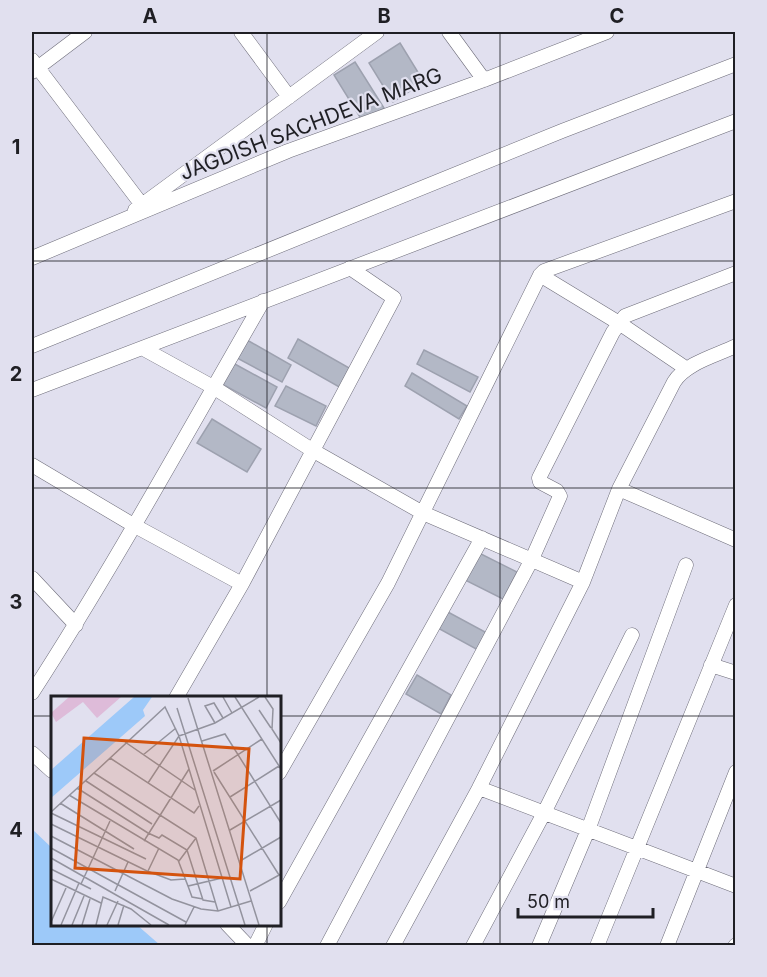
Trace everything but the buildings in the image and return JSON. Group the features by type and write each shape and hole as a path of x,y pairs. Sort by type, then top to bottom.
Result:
{"street":[{"path":"85,32 34,67 142,205"},
{"path":"241,32 289,97"},
{"path":"116,224 377,32"},
{"path":"449,32 484,80"},
{"name":"JAGDISH SACHDEVA MARG","path":"32,258 288,151 484,80 607,32"},
{"path":"32,346 551,135 735,64"},
{"path":"32,390 735,121"},
{"path":"280,771 388,583 540,275 544,271 735,201"},
{"path":"177,696 242,584 394,298 350,268"},
{"path":"327,945 532,559 560,496 557,490 540,482 539,478 619,323 626,316 735,273"},
{"path":"540,275 619,323 687,369"},
{"path":"32,693 135,526 263,301"},
{"path":"393,945 479,788 583,582 619,489 674,382 687,369 735,346"},
{"path":"142,348 213,387 312,450 423,513 583,582"},
{"path":"32,465 135,526 242,584"},
{"path":"619,489 735,540"},
{"path":"280,900 482,538"},
{"path":"539,945 588,830 686,564"},
{"path":"32,578 76,625"},
{"path":"597,945 735,605"},
{"path":"473,945 544,813 632,635"},
{"path":"711,665 735,673"},
{"path":"32,753 51,770"},
{"path":"666,945 735,772"},
{"path":"479,788 735,885"},
{"path":"229,926 248,945"},
{"path":"255,945 266,926"}],"water":[{"path":"32,829 51,847 51,926 138,926 160,945 32,945"}]}
